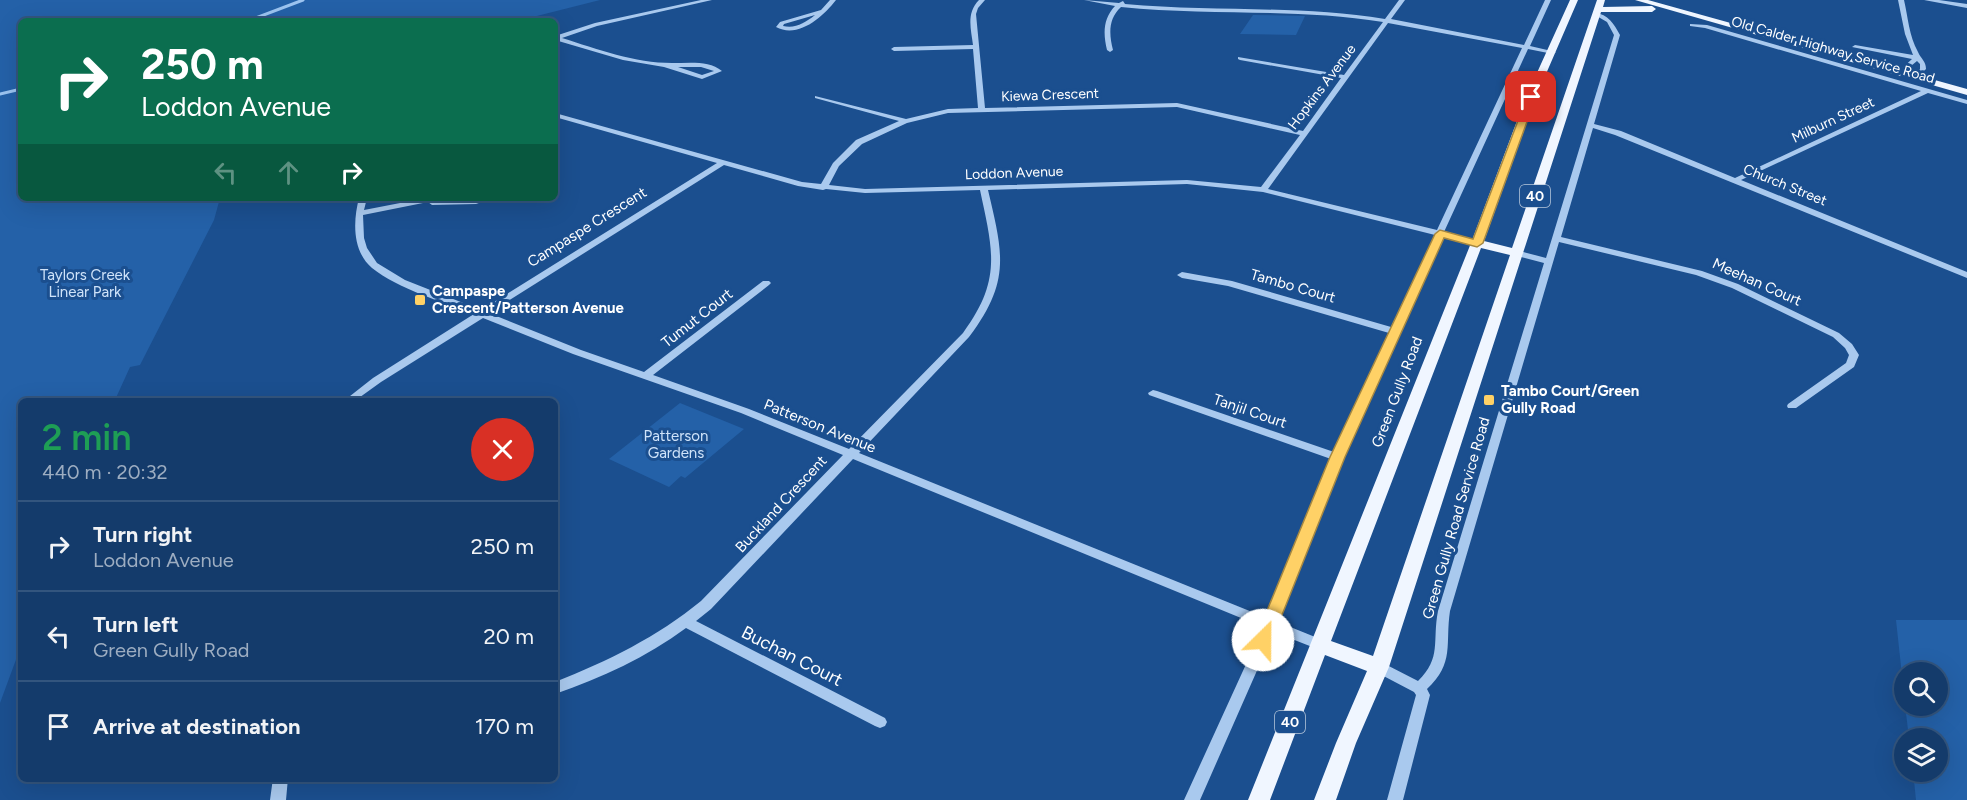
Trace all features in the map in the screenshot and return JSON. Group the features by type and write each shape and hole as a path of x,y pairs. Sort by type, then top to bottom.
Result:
{"main road":[{"name":"Green Gully Road","path":"1259,800 1477,243 1531,97 1554,52 1574,0"},
{"name":"40","path":"1325,800 1346,743 1379,667 1601,0"},
{"path":"1640,0 1843,56"},
{"path":"1663,0 1967,92"},
{"path":"1597,12 1648,8 1737,28"},
{"path":"1477,243 1516,253"},
{"path":"1320,645 1379,667"}],"street":[{"path":"558,37 603,23 709,0"},
{"path":"820,12 782,23 779,27 786,30 798,29 820,12 833,0"},
{"path":"982,0 973,11 982,109"},
{"path":"1087,0 1118,6 1162,10 1321,13 1386,22 1554,52"},
{"path":"1110,50 1106,32 1111,15 1127,0"},
{"path":"1272,0 1277,11"},
{"name":"Hopkins Avenue","path":"1263,190 1402,0"},
{"path":"1192,800 1271,624 1338,457 1548,0"},
{"path":"1901,0 1917,58 1923,68 1916,77"},
{"path":"1927,0 1967,6"},
{"name":"Green Gully Road Service Road","path":"1419,688 1434,676 1440,665 1444,611 1617,35 1616,29 1597,12"},
{"name":"Old Calder Highway Service Road","path":"1692,25 1705,26 1967,102"},
{"path":"558,39 607,54 665,65 702,77 719,71 710,67 665,65"},
{"path":"894,49 977,47"},
{"name":"Old Calder Highway Service Road","path":"1855,47 1917,58"},
{"path":"1240,58 1346,77"},
{"path":"1900,73 1917,58"},
{"name":"Milburn Street","path":"1736,180 1940,84"},
{"path":"817,97 905,121"},
{"name":"Kiewa Crescent","path":"823,188 836,165 850,148 870,135 905,121 948,111 1177,105 1303,133"},
{"name":"Loddon Avenue","path":"558,116 823,188 865,191 1187,182 1263,190 1477,243"},
{"name":"Church Street","path":"1590,125 1618,133 1967,275"},
{"name":"Campaspe Crescent","path":"353,398 723,162"},
{"name":"Buckland Crescent","path":"558,687 620,660 687,622 966,335 986,308 997,272 995,245 984,188"},
{"name":"Patterson Avenue","path":"362,201 358,213 360,238 374,265 402,282 480,315 745,411 1320,645"},
{"path":"358,213 428,201"},
{"path":"425,202 468,203 476,201"},
{"name":"Meehan Court","path":"1557,239 1699,273 1735,286 1836,335 1849,346 1854,355 1850,365 1792,406"},
{"path":"1516,253 1550,262"},
{"name":"Tambo Court","path":"1182,275 1229,283 1394,332"},
{"name":"Tumut Court","path":"646,376 766,283"},
{"name":"Tanjil Court","path":"1153,393 1338,457"},
{"name":"Buchan Court","path":"687,622 880,722"},
{"path":"1379,667 1419,688 1422,695 1418,718 1395,800"},
{"path":"278,800 280,782"}],"green space":[{"name":"Taylors Creek Linear Park","path":"0,0 600,0 529,18 18,18 18,201 219,201 214,220 140,365 130,367 116,398 18,398 18,654 0,703"},
{"path":"1253,15 1305,16 1296,35 1240,34"},
{"name":"Patterson Gardens","path":"680,403 744,429 685,478 681,476 669,487 609,459"},
{"path":"1896,620 1967,620 1967,800 1916,800 1914,782 1948,782 1948,728 1908,728 1906,716 1948,716 1948,662 1901,662"}],"waterway":[{"path":"256,18 303,0"},
{"path":"0,94 18,90"}],"place":[{"name":"Campaspe Crescent/Patterson Avenue","path":"420,300"},
{"name":"Tambo Court/Green Gully Road","path":"1489,400"}],"route":[{"path":"1263,640 1315,516 1330,474 1440,234 1477,243 1531,97"}]}
